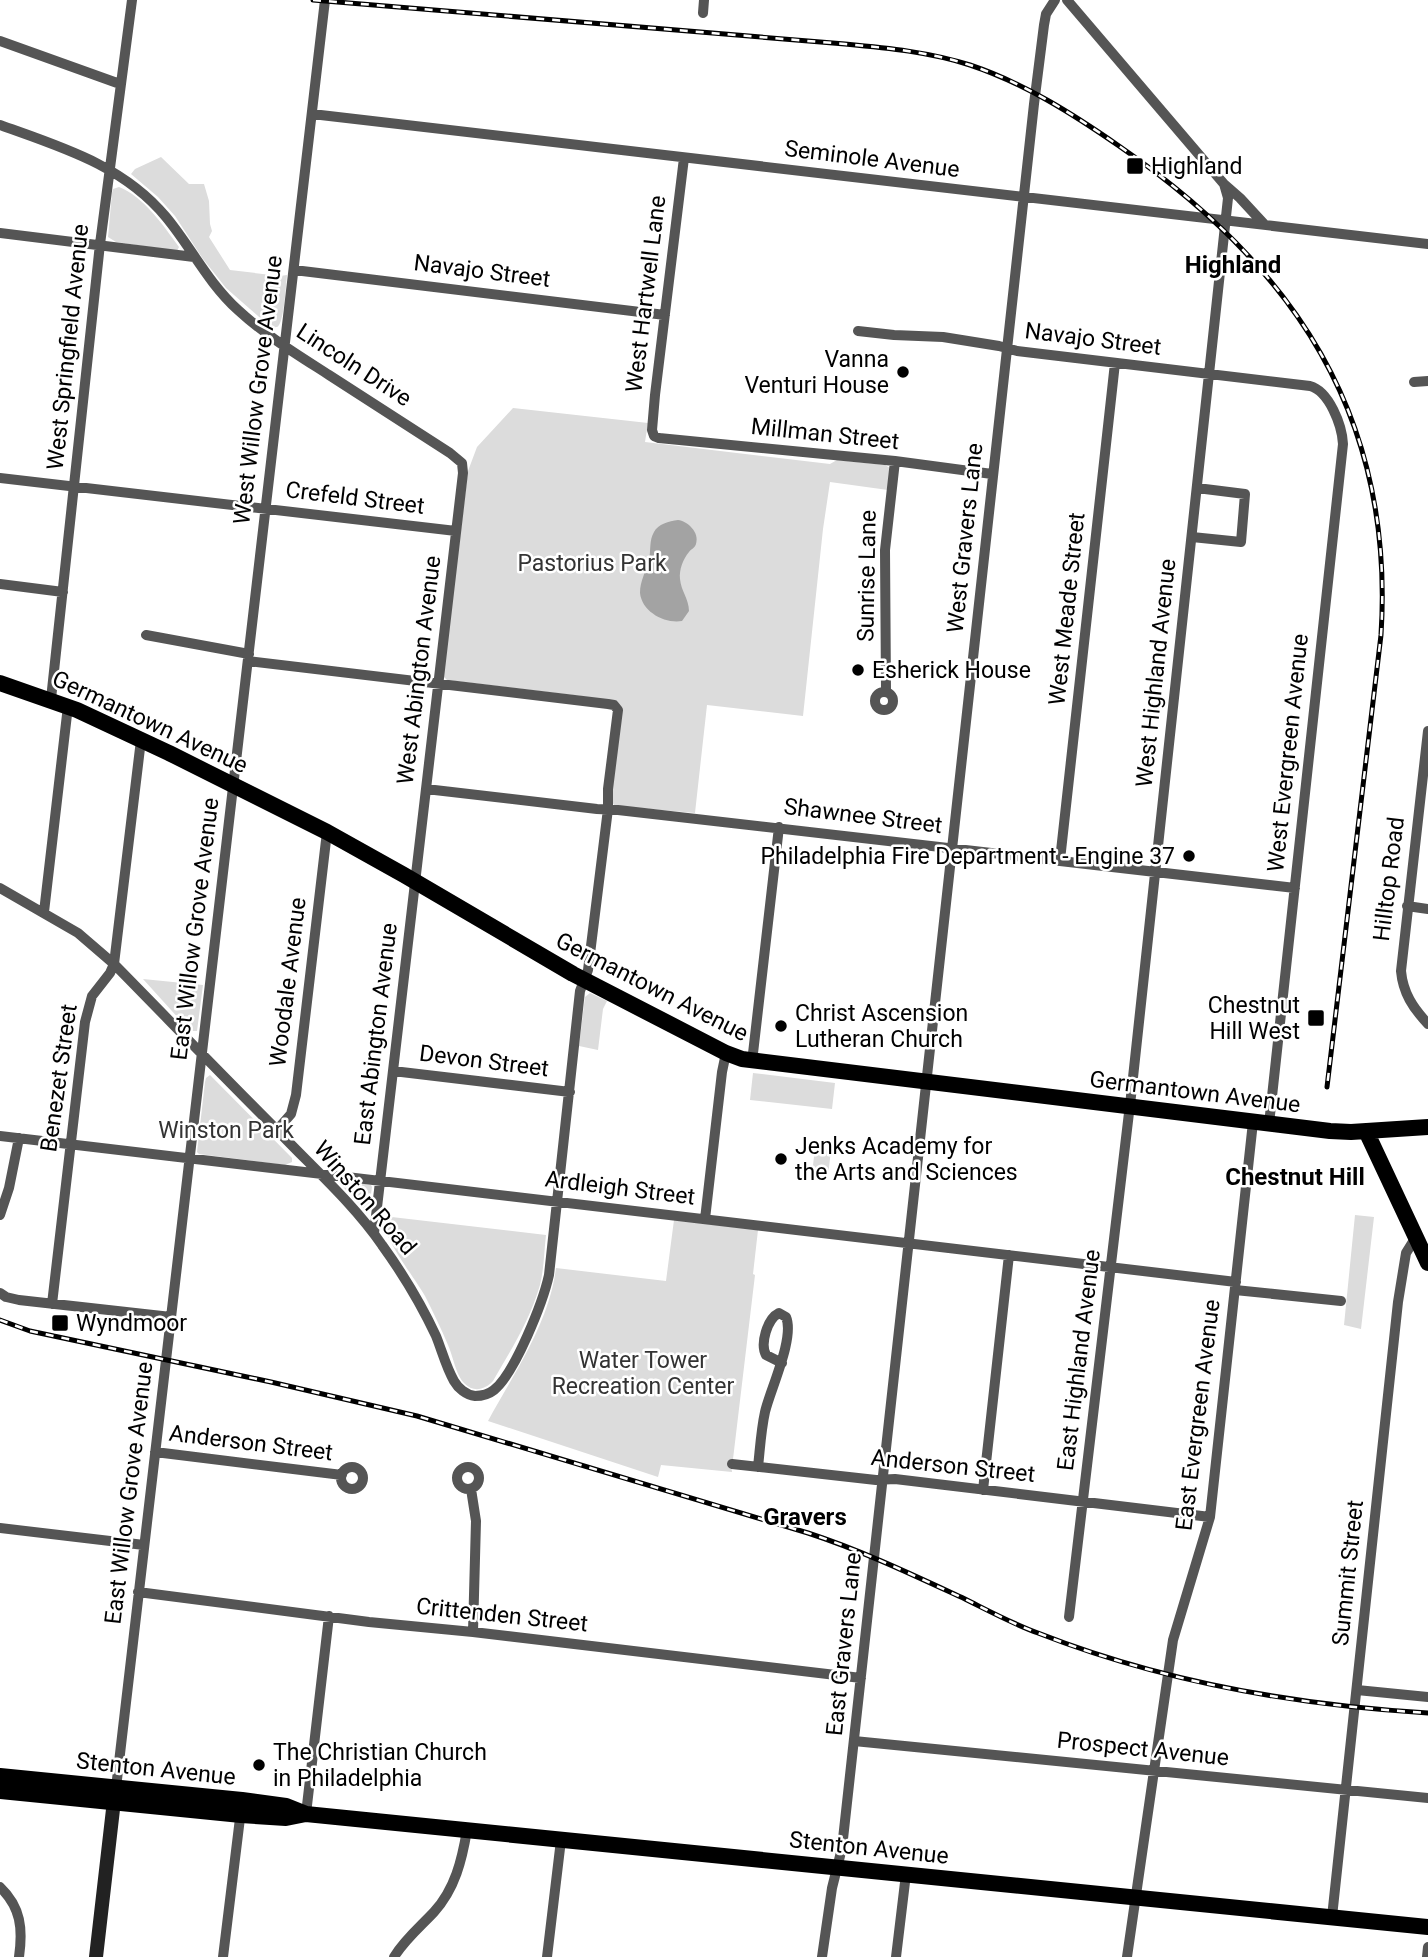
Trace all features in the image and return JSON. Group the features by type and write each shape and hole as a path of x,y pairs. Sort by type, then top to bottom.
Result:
{"main road":[{"name":"Germantown Avenue","path":"0,683 68,706 327,832 584,980 726,1053 752,1062 1341,1132 1428,1127"},
{"path":"1366,1131 1428,1263"},
{"name":"Stenton Avenue","path":"0,1776 115,1795 242,1808 286,1818 306,1814 1428,1927"},
{"name":"Stenton Avenue","path":"0,1791 115,1795"}],"street":[{"name":"West Springfield Avenue","path":"51,699 100,244 132,0"},
{"name":"West Willow Grove Avenue","path":"233,785 325,0"},
{"path":"703,13 704,0"},
{"name":"West Gravers Lane","path":"927,1083 992,474 1044,24 1055,0"},
{"path":"1067,0 1224,184 1264,225"},
{"path":"0,41 120,84"},
{"name":"Seminole Avenue","path":"312,114 1196,217 1231,218 1264,225 1428,244"},
{"name":"Lincoln Drive","path":"0,125 74,151 109,168 143,192 237,309 285,346 462,463"},
{"name":"West Hartwell Lane","path":"654,436 652,419 684,158"},
{"name":"West Highland Avenue","path":"1130,1107 1209,374 1224,243 1231,218 1224,184"},
{"path":"0,233 194,257"},
{"name":"Navajo Street","path":"293,270 665,315"},
{"name":"Navajo Street","path":"858,331 943,337 1115,363 1310,386 1322,391"},
{"name":"West Meade Street","path":"1060,860 1115,363"},
{"path":"1414,382 1428,381"},
{"name":"West Evergreen Avenue","path":"1261,1123 1295,888 1343,443 1342,433 1322,391"},
{"name":"Millman Street","path":"654,436 704,444 895,461 992,474"},
{"name":"Sunrise Lane","path":"886,692 885,550 895,461"},
{"name":"West Abington Avenue","path":"415,881 463,473 462,463"},
{"name":"Crefeld Street","path":"0,478 456,531"},
{"path":"1192,537 1241,541 1245,494 1197,488"},
{"path":"0,584 63,592"},
{"path":"146,635 248,657 617,707 608,809 588,970 580,991 557,1202"},
{"path":"44,912 68,706"},
{"name":"Hilltop Road","path":"1428,731 1401,960 1401,980 1410,1002 1428,1024"},
{"name":"Benezet Street","path":"52,1304 87,1011 96,990 114,964 141,740"},
{"name":"East Willow Grove Avenue","path":"115,1795 233,785"},
{"name":"Shawnee Street","path":"426,789 779,827 1295,888"},
{"path":"752,1062 779,827"},
{"name":"Woodale Avenue","path":"276,1130 291,1114 296,1095 327,832"},
{"name":"East Abington Avenue","path":"374,1233 415,881"},
{"name":"Winston Road","path":"0,888 78,933 114,964 319,1173 374,1233 415,1294 455,1383 464,1392 475,1396 487,1394 501,1383 520,1351 547,1284 557,1202"},
{"path":"1407,906 1428,909"},
{"path":"705,1219 726,1053"},
{"name":"Devon Street","path":"393,1071 570,1092"},
{"name":"East Gravers Lane","path":"822,1957 832,1888 842,1848 927,1083"},
{"name":"East Highland Avenue","path":"1069,1617 1130,1107"},
{"name":"East Evergreen Avenue","path":"1128,1957 1170,1662 1176,1630 1210,1517 1236,1286 1261,1123"},
{"name":"Ardleigh Street","path":"0,1136 1111,1267 1341,1301"},
{"path":"0,1215 9,1188 19,1138"},
{"name":"Summit Street","path":"1332,1917 1402,1272 1406,1253 1416,1237"},
{"path":"983,1490 1009,1255"},
{"path":"0,1293 12,1299 171,1318"},
{"path":"758,1467 766,1407 782,1363"},
{"name":"Anderson Street","path":"155,1452 342,1475"},
{"name":"Anderson Street","path":"732,1464 895,1479 1210,1517"},
{"path":"471,1489 476,1521 473,1632"},
{"path":"0,1528 144,1545"},
{"name":"Crittenden Street","path":"138,1592 861,1678"},
{"path":"306,1814 328,1616"},
{"path":"1357,1693 1428,1698"},
{"name":"Prospect Avenue","path":"854,1741 1428,1798"},
{"path":"96,1957 115,1795"},
{"path":"223,1957 242,1808"},
{"path":"394,1957 412,1933 437,1909 452,1886 460,1867 467,1830"},
{"path":"547,1957 561,1840"},
{"path":"896,1957 906,1874"},
{"path":"0,1887 10,1897 19,1916 22,1935 19,1957"},
{"path":"1427,1957 1428,1947"}],"green space":[{"path":"161,157 189,184 204,184 212,231 209,237 230,270 287,275 283,312 277,327 266,323 226,288 175,216 131,174 135,169"},
{"path":"119,187 137,198 152,212 179,247 177,251 116,242 108,237 112,193 113,189"},
{"name":"Pastorius Park","path":"513,408 648,423 645,442 830,464 837,460 885,465 890,468 888,490 830,482 803,716 707,705 695,813 614,805 611,800 622,713 581,696 447,680 443,676 468,471 477,447"},
{"path":"143,979 203,985 197,1031 190,1031"},
{"path":"590,993 607,1001 603,1009 598,1050 579,1046 585,997"},
{"path":"753,1073 835,1083 832,1109 750,1100"},
{"name":"Winston Park","path":"210,1075 292,1158 292,1162 285,1165 197,1152 205,1082"},
{"path":"815,1148 831,1150 828,1176 812,1174"},
{"name":"Winston Park","path":"347,1181 371,1185 369,1209 364,1209 344,1188 343,1185"},
{"path":"1355,1215 1374,1217 1361,1329 1344,1325"},
{"name":"Water Tower Recreation Center","path":"383,1216 546,1235 536,1298 507,1358 487,1386 472,1388 462,1380 425,1296 387,1235"},
{"name":"Water Tower Recreation Center","path":"674,1220 758,1230 732,1472 661,1465 658,1477 488,1421 538,1328 552,1289 556,1268 666,1281"}],"shaded area":[{"path":"678,520 692,528 697,540 695,547 685,558 680,572 689,611 682,621 669,621 650,611 640,593 654,532 664,523"}],"railway":[{"path":"313,0 845,44 908,51 955,61 1010,81 1084,122 1181,193 1236,242 1282,296 1321,354 1350,416 1371,484 1381,556 1381,635 1327,1087"},
{"path":"0,1320 30,1331 417,1416 808,1533 888,1564 1029,1629 1133,1665 1181,1678 1279,1697 1428,1713"}],"place":[{"name":"Highland","path":"1135,166"},
{"name":"Vanna Venturi House","path":"903,372"},
{"name":"Esherick House","path":"858,670"},
{"name":"Philadelphia Fire Department - Engine 37","path":"1189,856"},
{"name":"Chestnut Hill West","path":"1316,1018"},
{"name":"Christ Ascension Lutheran Church","path":"781,1026"},
{"name":"Jenks Academy for the Arts and Sciences","path":"781,1159"},
{"name":"Wyndmoor","path":"60,1323"},
{"name":"The Christian Church in Philadelphia","path":"259,1765"}],"district":[{"name":"Highland","path":"1233,265"},
{"name":"Chestnut Hill","path":"1295,1177"},
{"name":"Gravers","path":"805,1517"}]}
